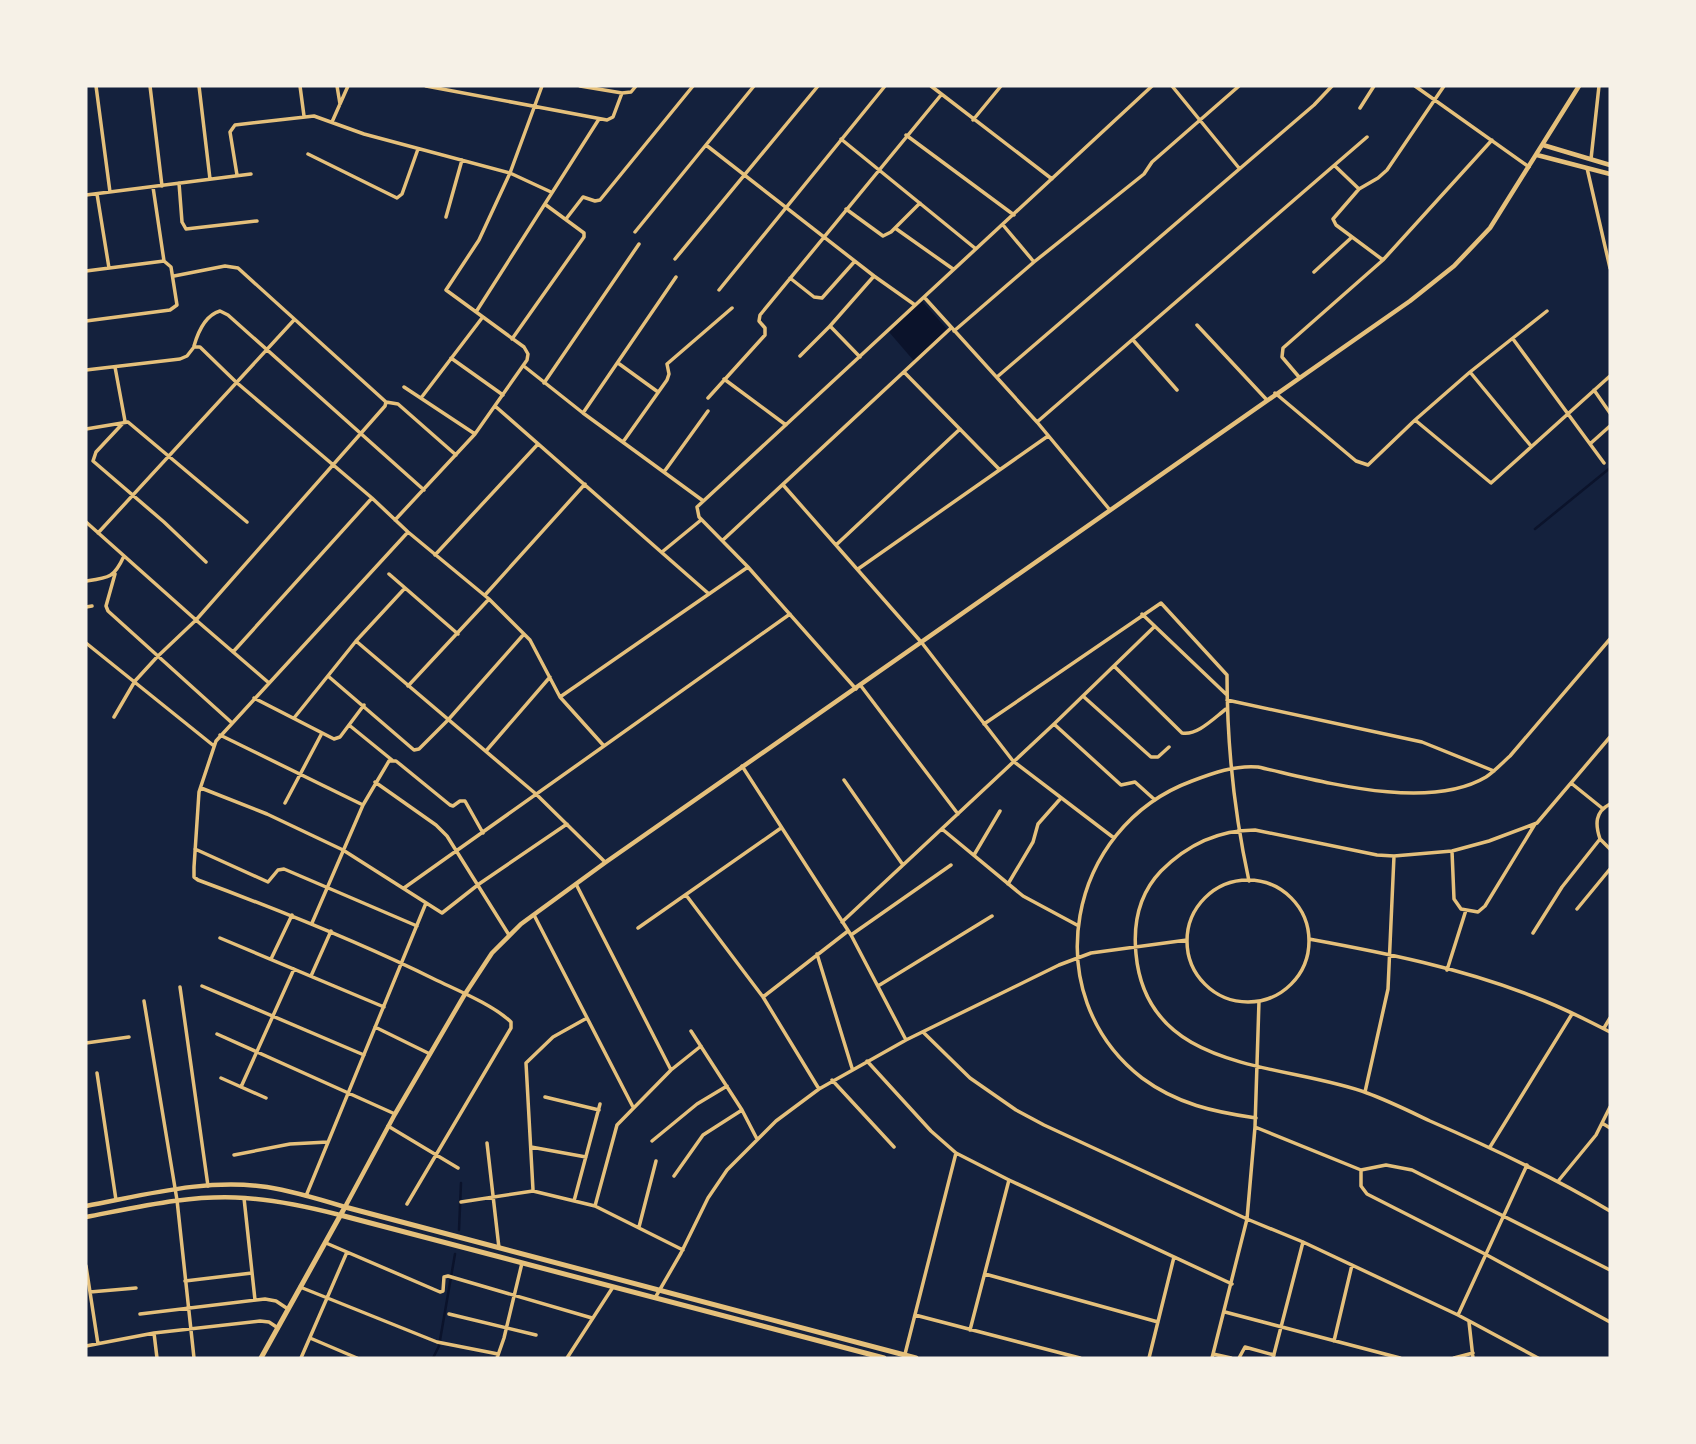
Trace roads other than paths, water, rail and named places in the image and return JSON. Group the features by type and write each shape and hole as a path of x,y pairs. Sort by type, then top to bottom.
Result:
{"main road":[{"path":"261,1358 388,1126 465,994 492,953 509,935 606,862 742,766 861,686 1266,399 1410,301 1454,266 1490,228 1579,86"},
{"path":"1543,145 1610,165"},
{"path":"1537,155 1610,174"},
{"path":"86,1206 208,1186 263,1187 306,1196 904,1357 916,1358"},
{"path":"86,1217 177,1200 244,1198 289,1203 884,1358"}],"street":[{"path":"96,86 110,192"},
{"path":"150,86 162,186"},
{"path":"199,86 210,179"},
{"path":"300,86 304,116"},
{"path":"337,86 340,105"},
{"path":"332,122 348,86"},
{"path":"426,86 599,119 611,119 622,93"},
{"path":"395,520 475,434 527,360 528,351 446,290 479,240 510,173 542,86"},
{"path":"580,86 622,93 631,92 636,86"},
{"path":"566,219 583,197 600,200 693,86"},
{"path":"635,232 754,86"},
{"path":"675,259 818,86"},
{"path":"719,290 885,86"},
{"path":"932,86 1052,179"},
{"path":"973,120 1001,86"},
{"path":"856,689 748,566 702,520 696,509 702,500 1152,86"},
{"path":"1172,86 1239,168"},
{"path":"723,540 904,372 1034,262 1144,174 1149,165 1239,86"},
{"path":"997,377 1314,105 1332,86"},
{"path":"1360,108 1374,86"},
{"path":"1415,86 1529,167"},
{"path":"1383,260 1351,238 1333,219 1359,189 1387,170 1444,86"},
{"path":"1591,159 1599,86"},
{"path":"708,398 765,335 765,328 759,318 941,95"},
{"path":"237,176 230,132 232,127 314,116 418,149 510,173 551,192"},
{"path":"475,313 599,119"},
{"path":"906,135 1014,215"},
{"path":"1037,422 1367,137"},
{"path":"841,138 976,249"},
{"path":"1299,377 1282,357 1283,348 1383,260 1492,140"},
{"path":"706,145 784,208 915,305"},
{"path":"308,154 395,198 402,194 418,149"},
{"path":"446,217 462,160"},
{"path":"1335,166 1359,189"},
{"path":"1587,168 1610,268"},
{"path":"86,195 251,174"},
{"path":"179,183 182,222 186,229 257,221"},
{"path":"86,321 175,308 174,276 171,267 164,261 153,187"},
{"path":"97,194 109,268"},
{"path":"846,209 883,236 920,203"},
{"path":"512,339 584,237 584,233 545,204"},
{"path":"1003,225 1034,262"},
{"path":"895,228 954,270"},
{"path":"1314,272 1351,238"},
{"path":"544,383 639,244"},
{"path":"86,271 164,261"},
{"path":"790,278 814,297 822,298 855,261"},
{"path":"174,276 220,267 235,267 386,402 398,404 456,455"},
{"path":"800,356 830,327 874,276"},
{"path":"583,413 676,277"},
{"path":"924,298 1049,435 1110,510"},
{"path":"623,442 669,376 667,364 732,308"},
{"path":"1275,393 1362,464 1368,465 1470,372 1547,311"},
{"path":"86,370 187,356 207,321 214,313 220,312 228,315 424,490"},
{"path":"421,398 482,318"},
{"path":"98,533 294,320"},
{"path":"1197,325 1266,399"},
{"path":"830,327 860,357"},
{"path":"1513,339 1604,463"},
{"path":"1133,340 1177,390"},
{"path":"194,346 200,347 236,382 408,532 485,595 534,646 560,697 604,746"},
{"path":"451,358 503,395"},
{"path":"618,363 658,392"},
{"path":"524,366 702,500"},
{"path":"115,367 125,421 247,522"},
{"path":"904,372 999,470"},
{"path":"1470,372 1531,447"},
{"path":"1415,420 1491,483 1610,376"},
{"path":"724,379 786,425"},
{"path":"404,387 475,434"},
{"path":"1594,390 1610,413"},
{"path":"114,717 135,681 156,657 196,620 386,402"},
{"path":"495,406 709,594"},
{"path":"664,472 708,411"},
{"path":"86,429 125,421"},
{"path":"125,421 96,452 93,461 206,562"},
{"path":"1590,444 1610,426"},
{"path":"836,545 960,429"},
{"path":"858,569 1049,435"},
{"path":"435,555 538,444"},
{"path":"485,595 585,484"},
{"path":"783,486 922,643 1013,761 1114,838"},
{"path":"233,652 372,498"},
{"path":"662,552 702,520"},
{"path":"86,522 269,684"},
{"path":"407,1204 512,1025 509,1019 402,963 312,923 194,877 201,788 220,735 408,532"},
{"path":"124,556 115,574 107,608 156,657 232,722"},
{"path":"560,697 748,566"},
{"path":"86,581 115,574"},
{"path":"389,574 458,634"},
{"path":"294,718 356,641 405,588"},
{"path":"408,686 489,599"},
{"path":"984,724 1156,604 1163,604 1227,675 1230,769 1238,830 1249,880"},
{"path":"86,607 92,606"},
{"path":"404,888 790,614"},
{"path":"1142,614 1227,697 1422,742 1494,771"},
{"path":"842,922 1154,627"},
{"path":"328,676 365,705 414,750 419,749 524,634"},
{"path":"1256,1118 1212,1111 1182,1101 1154,1086 1133,1070 1114,1050 1098,1025 1088,1003 1076,957 1077,925 1090,876 1114,838 1155,800 1182,785 1230,769 1258,767 1385,792 1458,787 1483,779 1494,771 1610,639"},
{"path":"356,641 536,794 606,862"},
{"path":"87,646 135,681 214,746"},
{"path":"1114,666 1182,733 1195,732 1226,709"},
{"path":"486,751 550,677"},
{"path":"861,686 958,814"},
{"path":"1083,697 1151,758 1158,757 1170,747"},
{"path":"254,698 332,739 337,739 365,705"},
{"path":"1054,724 1121,785 1136,782 1155,800"},
{"path":"349,725 450,805 465,801 483,833"},
{"path":"285,803 322,733"},
{"path":"220,735 363,805"},
{"path":"1452,850 1455,903 1457,907 1478,912 1485,906 1512,858 1537,822 1610,737"},
{"path":"312,923 363,805 386,763 392,760"},
{"path":"742,766 849,933 906,1040"},
{"path":"844,780 903,865"},
{"path":"375,782 447,835 509,935"},
{"path":"1571,782 1602,808"},
{"path":"201,788 267,814 343,850 442,913 479,884 567,824"},
{"path":"1009,884 1033,842 1038,824 1060,798"},
{"path":"1610,804 1602,808 1597,823 1600,839 1610,849"},
{"path":"974,855 1000,811"},
{"path":"1537,822 1504,837 1452,850 1395,856 1377,855 1255,830 1238,830 1211,837 1172,860 1141,900 1136,919 1135,946 1140,977 1154,1008 1167,1024 1182,1037 1210,1053 1365,1092 1559,1180 1610,1211"},
{"path":"639,928 781,828"},
{"path":"942,829 1031,901 1077,925"},
{"path":"1533,933 1562,887 1600,839"},
{"path":"195,849 268,882 278,870 284,869 417,926"},
{"path":"1365,1092 1385,1011 1391,954 1395,856"},
{"path":"763,997 817,954 951,865"},
{"path":"1577,909 1610,869"},
{"path":"1249,880 1268,884 1291,898 1306,921 1310,939 1308,956 1301,972 1290,986 1276,996 1241,1002 1208,988 1189,958 1187,940 1190,921 1199,905 1213,891 1230,883 1249,880"},
{"path":"576,884 671,1070"},
{"path":"685,895 763,997 819,1088"},
{"path":"306,1196 426,903"},
{"path":"1447,970 1466,910"},
{"path":"271,959 292,915"},
{"path":"534,915 633,1107"},
{"path":"878,986 992,916"},
{"path":"311,976 331,931"},
{"path":"219,938 384,1007"},
{"path":"1310,939 1391,954 1529,994 1610,1032"},
{"path":"655,1298 716,1184 757,1139 819,1088 906,1040 1076,957 1187,940"},
{"path":"817,954 852,1068"},
{"path":"241,1087 293,969"},
{"path":"202,986 364,1055"},
{"path":"180,987 208,1186"},
{"path":"144,1001 173,1190 177,1200 194,1358"},
{"path":"1231,1358 1213,1356 1247,1219 1256,1118 1259,1001"},
{"path":"1490,1147 1573,1014"},
{"path":"533,1191 526,1063 553,1037 587,1018"},
{"path":"1604,1028 1610,1018"},
{"path":"375,1027 430,1054"},
{"path":"691,1031 742,1110 757,1139"},
{"path":"923,1032 970,1078 1016,1110 1115,1159 1303,1242 1458,1315 1538,1358"},
{"path":"217,1034 395,1114"},
{"path":"86,1043 129,1037"},
{"path":"595,1206 617,1125 671,1070 701,1046"},
{"path":"867,1061 931,1131 956,1153 1231,1284"},
{"path":"97,1073 116,1200"},
{"path":"221,1078 266,1098"},
{"path":"832,1080 894,1147"},
{"path":"652,1141 697,1104 727,1086"},
{"path":"545,1097 599,1110"},
{"path":"574,1200 600,1104"},
{"path":"1559,1180 1602,1123 1610,1107"},
{"path":"674,1176 703,1135 742,1110"},
{"path":"1602,1123 1610,1128"},
{"path":"388,1126 457,1168"},
{"path":"1255,1127 1361,1170 1385,1164 1404,1167 1610,1268"},
{"path":"234,1155 290,1144 328,1142"},
{"path":"487,1143 499,1248"},
{"path":"531,1147 586,1157"},
{"path":"904,1357 956,1153"},
{"path":"639,1227 656,1161"},
{"path":"1458,1315 1527,1165"},
{"path":"1361,1170 1360,1186 1367,1194 1610,1322"},
{"path":"970,1330 1009,1180"},
{"path":"461,1202 533,1191 595,1206 683,1250"},
{"path":"244,1198 255,1300"},
{"path":"1239,1358 1245,1348 1273,1356 1303,1242"},
{"path":"324,1243 440,1292 443,1291 444,1279 450,1277 592,1318"},
{"path":"301,1358 347,1252"},
{"path":"1149,1358 1174,1257"},
{"path":"300,1287 437,1342 497,1356 522,1262"},
{"path":"1334,1341 1352,1265"},
{"path":"86,1266 98,1344"},
{"path":"185,1281 252,1273"},
{"path":"985,1274 1158,1322"},
{"path":"567,1358 613,1287"},
{"path":"90,1293 136,1289"},
{"path":"140,1314 271,1299 288,1309"},
{"path":"1224,1312 1400,1358"},
{"path":"449,1314 536,1335"},
{"path":"915,1315 1080,1358"},
{"path":"86,1346 154,1333 260,1321 269,1322 278,1328"},
{"path":"1454,1358 1473,1355 1469,1322"},
{"path":"154,1333 157,1358"},
{"path":"310,1338 357,1358"}],"water":[{"path":"922,301 947,329 914,361 889,332"}],"waterway":[{"path":"1535,529 1610,468"},
{"path":"459,1230 461,1183"},
{"path":"433,1358 439,1346 455,1254"}]}
